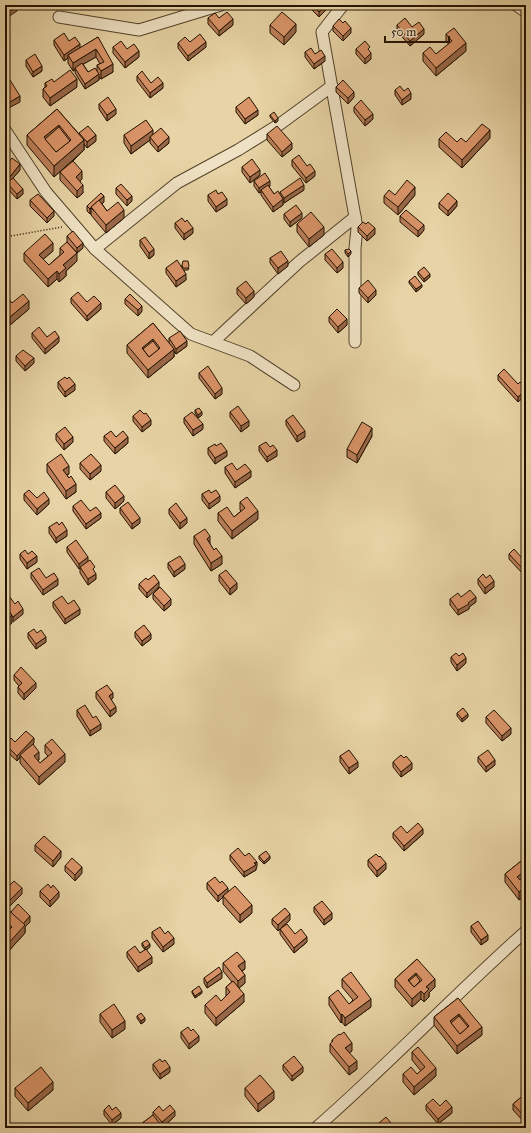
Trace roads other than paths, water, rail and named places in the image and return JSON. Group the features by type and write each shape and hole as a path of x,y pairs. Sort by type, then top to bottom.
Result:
{"street":[{"path":"59,17 139,30 221,5"},
{"path":"343,5 322,32 357,228 355,248 355,342"},
{"path":"516,5 526,12"},
{"path":"95,249 177,183 280,124 332,86"},
{"path":"5,130 46,192 95,249 191,334 250,356 294,385"},
{"path":"213,342 299,262 355,217"},
{"path":"316,1128 358,1090 467,984 526,931"}]}
